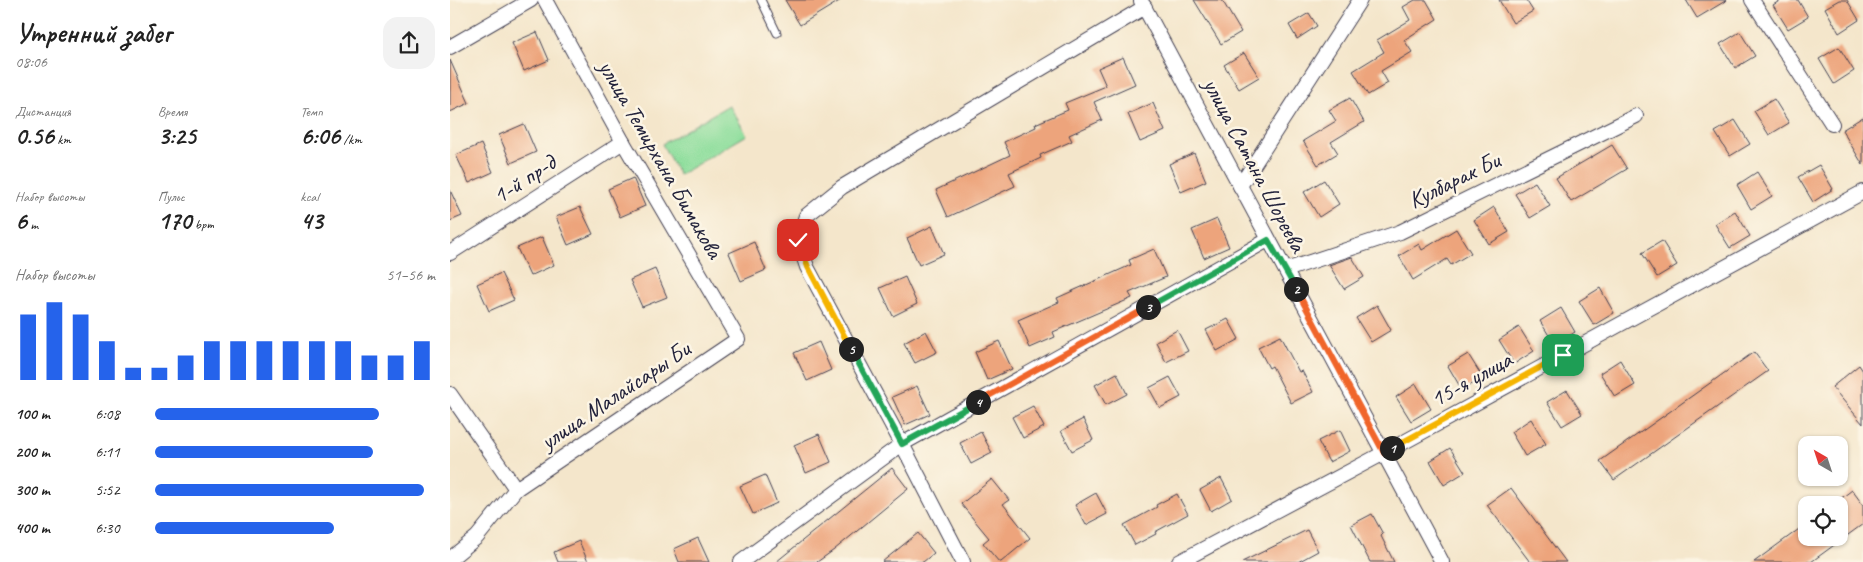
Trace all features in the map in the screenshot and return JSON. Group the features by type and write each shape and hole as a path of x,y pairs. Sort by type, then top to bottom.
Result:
{"street":[{"path":"450,47 531,0"},
{"name":"улица Темирхана Бимакова","path":"545,0 623,142 738,339"},
{"path":"1240,186 1349,6 1360,0"},
{"path":"1752,0 1832,124"},
{"path":"963,562 808,267 798,240 806,216 842,187 1143,3"},
{"name":"улица Сатана Шореева","path":"1143,3 1268,240 1286,270 1442,562"},
{"name":"Кулбарак Би","path":"1286,270 1400,232 1636,116"},
{"name":"1-й пр-д","path":"450,253 623,142"},
{"name":"15-я улица","path":"1179,562 1384,453 1863,192"},
{"path":"741,562 902,444 1268,240"},
{"name":"улица Малайcары Би","path":"450,559 477,537 516,489 738,339"},
{"path":"450,394 516,489"}],"lane":[{"path":"761,0 777,33"}],"green space":[{"path":"729,105 747,135 679,175 662,144"}],"building":[{"path":"785,0 841,0 800,25"},
{"path":"1194,0 1222,0 1241,32 1221,44"},
{"path":"1415,0 1426,0 1437,19 1404,40 1412,52 1381,71 1388,83 1368,95 1353,71 1384,52 1377,40 1410,20 1403,7"},
{"path":"1499,0 1526,0 1533,11 1513,23"},
{"path":"1686,0 1727,0 1697,18"},
{"path":"1781,0 1798,0 1808,17 1788,29 1773,5"},
{"path":"1839,0 1847,0 1859,20 1839,33 1825,8"},
{"path":"1309,13 1317,26 1297,39 1289,25"},
{"path":"537,32 549,60 524,71 512,43"},
{"path":"1740,32 1755,56 1735,68 1720,44"},
{"path":"1839,47 1854,71 1834,84 1819,59"},
{"path":"1244,53 1259,77 1239,89 1224,65"},
{"path":"1123,57 1135,84 1094,102 1102,120 1069,135 1072,141 1040,155 1041,158 1009,173 1015,186 948,217 936,190 1010,155 1004,142 1036,127 1035,124 1068,110 1065,103 1106,86 1098,68"},
{"path":"450,60 469,103 450,112"},
{"path":"1350,98 1364,122 1331,142 1338,153 1318,165 1303,141 1336,121 1329,110"},
{"path":"1774,99 1789,123 1769,135 1754,111"},
{"path":"1153,103 1165,131 1140,142 1128,114"},
{"path":"1863,117 1863,165 1842,130"},
{"path":"1735,120 1750,144 1730,156 1715,132"},
{"path":"524,124 536,152 511,163 499,135"},
{"path":"481,144 493,172 469,183 456,155"},
{"path":"1612,145 1627,169 1571,202 1556,178"},
{"path":"1194,153 1206,181 1181,192 1169,164"},
{"path":"1819,165 1833,189 1813,202 1798,177"},
{"path":"1757,172 1772,196 1751,209 1737,185"},
{"path":"633,178 645,206 620,217 608,189"},
{"path":"1324,180 1339,204 1319,217 1304,192"},
{"path":"1535,182 1550,206 1530,218 1515,194"},
{"path":"450,190 462,216 450,221"},
{"path":"580,207 593,234 568,245 556,217"},
{"path":"1494,207 1509,232 1489,244 1474,220"},
{"path":"1735,211 1750,236 1730,248 1715,224"},
{"path":"1217,219 1229,247 1204,258 1192,230"},
{"path":"932,226 944,254 919,265 907,238"},
{"path":"1456,229 1471,253 1451,265 1447,259 1413,280 1399,256 1419,244 1422,250"},
{"path":"542,237 554,265 530,276 517,248"},
{"path":"1662,241 1677,265 1657,277 1642,253"},
{"path":"754,242 766,270 741,281 729,253"},
{"path":"1154,249 1166,277 1129,293 1132,298 1053,332 1055,337 1030,348 1018,320 1059,302 1057,298 1131,265 1129,260"},
{"path":"1352,257 1364,277 1344,289 1329,265"},
{"path":"655,269 667,297 642,307 630,280"},
{"path":"501,273 514,300 489,311 477,284"},
{"path":"905,277 917,304 893,316 880,288"},
{"path":"1600,288 1614,313 1594,325 1579,301"},
{"path":"1377,305 1391,330 1371,342 1356,318"},
{"path":"1561,308 1575,332 1555,345 1540,321"},
{"path":"1228,319 1239,339 1217,351 1206,330"},
{"path":"1519,327 1534,351 1514,364 1499,340"},
{"path":"1177,330 1188,351 1166,362 1156,342"},
{"path":"926,331 937,352 915,363 904,343"},
{"path":"1280,336 1299,372 1302,371 1313,392 1291,403 1272,366 1269,368 1258,347"},
{"path":"999,341 1012,369 987,380 975,352"},
{"path":"819,342 831,370 807,381 794,353"},
{"path":"1754,352 1768,371 1614,480 1600,461"},
{"path":"1468,354 1483,378 1462,390 1448,366"},
{"path":"1620,360 1635,385 1615,397 1600,373"},
{"path":"1859,365 1863,371 1863,424 1832,387"},
{"path":"1117,373 1127,394 1106,405 1095,385"},
{"path":"1170,377 1181,397 1160,408 1149,388"},
{"path":"1416,384 1431,409 1411,421 1396,397"},
{"path":"917,386 930,414 905,425 892,397"},
{"path":"1567,390 1582,414 1562,426 1547,402"},
{"path":"1033,406 1044,427 1023,438 1012,417"},
{"path":"1083,419 1093,440 1072,451 1061,431"},
{"path":"1531,419 1546,444 1525,456 1511,432"},
{"path":"1340,430 1350,451 1329,462 1318,441"},
{"path":"981,432 992,453 971,464 960,443"},
{"path":"819,434 831,462 806,473 794,445"},
{"path":"1450,448 1465,472 1444,485 1430,461"},
{"path":"892,468 908,489 834,550 817,562 776,562"},
{"path":"765,475 777,503 753,514 740,486"},
{"path":"1221,478 1232,499 1211,511 1200,490"},
{"path":"992,479 1009,500 1003,504 1030,538 1001,562 983,543 989,538 961,504"},
{"path":"1511,488 1566,562 1530,562 1487,505"},
{"path":"1852,490 1863,505 1863,524 1848,535 1848,496 1844,496"},
{"path":"1096,493 1107,514 1086,525 1075,505"},
{"path":"1177,494 1188,514 1135,545 1124,525"},
{"path":"1372,514 1383,534 1381,536 1394,562 1370,562 1351,525"},
{"path":"1307,530 1318,551 1298,562 1242,562"},
{"path":"1798,530 1798,546 1833,546 1811,562 1754,562"},
{"path":"918,533 934,553 923,562 882,562"},
{"path":"698,538 709,562 679,562 674,549"},
{"path":"579,541 588,562 558,562 554,552"}],"route":[{"path":"798,240 808,267 902,444 1268,240 1384,453 1563,355"}]}
